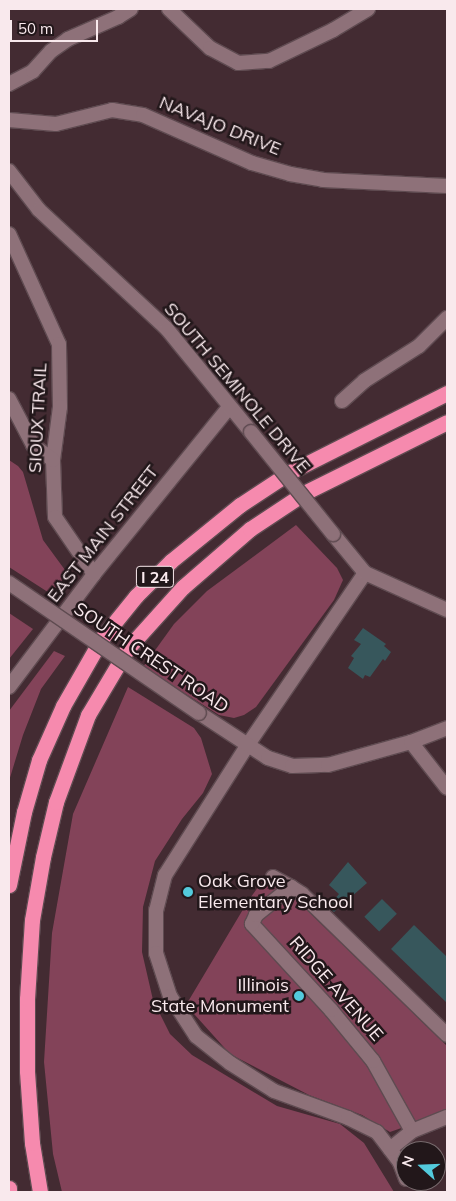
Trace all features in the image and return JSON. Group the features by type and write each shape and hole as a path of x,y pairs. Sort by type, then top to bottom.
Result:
{"highway":[{"name":"I 24","path":"9,885 24,812 39,760 62,706 102,638 136,596 171,561 217,523 283,476 447,394"},
{"name":"I 24","path":"40,1192 32,1143 27,1071 27,999 32,920 42,857 56,802 88,715 128,648 183,587 250,529 306,492 447,422"}],"street":[{"path":"9,84 33,71 51,50 118,17 130,9"},
{"path":"169,9 210,48 238,63 269,61 333,30 368,9"},
{"name":"NAVAJO DRIVE","path":"9,120 56,124 112,110 143,115 252,163 290,174 323,180 442,187"},
{"name":"SOUTH SEMINOLE DRIVE","path":"9,171 39,210 167,329 365,574 447,610"},
{"path":"442,187 447,176"},
{"name":"SIOUX TRAIL","path":"9,234 59,344 60,407 53,460 55,517 94,574"},
{"path":"342,401 364,381 419,346 447,318"},
{"path":"9,399 33,445 53,460"},
{"name":"EAST MAIN STREET","path":"9,687 94,574 229,407"},
{"path":"365,574 247,746 165,875 156,910 156,953 170,996 196,1036 230,1063 274,1091 348,1118 377,1132 396,1157"},
{"name":"SOUTH CREST ROAD","path":"9,584 247,746"},
{"path":"247,746 268,758 292,766 328,765 411,742 447,728"},
{"path":"411,742 447,788"},
{"path":"273,877 302,894 447,1034"},
{"name":"RIDGE AVENUE","path":"291,887 256,915 252,924 374,1060 412,1131"},
{"path":"390,1149 412,1131 447,1117"}],"shaded area":[{"path":"9,460 23,472 43,540 65,570 61,584 54,596 9,567"},
{"path":"296,525 337,568 343,580 334,600 256,707 244,715 234,718 219,715 143,667 174,624 207,591"},
{"path":"9,613 33,629 9,659"},
{"path":"54,651 65,656 41,689 23,735 9,781 9,711"},
{"path":"128,687 194,728 201,738 212,774 203,793 182,819 155,861 143,907 142,952 153,1000 170,1034 192,1055 277,1106 340,1124 364,1143 394,1192 62,1192 53,1154 44,1062 52,933 73,814"},
{"path":"266,876 285,889 447,1046 447,1112 390,1132 362,1115 309,1095 230,1054 186,1005 248,901"}],"building":[{"path":"363,628 386,644 384,646 391,652 385,661 383,659 370,677 365,675 363,679 348,668 354,658 351,656 361,644 354,640"},
{"path":"348,862 367,883 334,912 328,907 339,894 329,885"},
{"path":"382,899 397,914 379,932 364,917"},
{"path":"414,925 447,957 447,1003 391,949"}],"place":[{"name":"Oak Grove Elementary School","path":"188,892"},
{"name":"Illinois State Monument","path":"299,996"}]}
